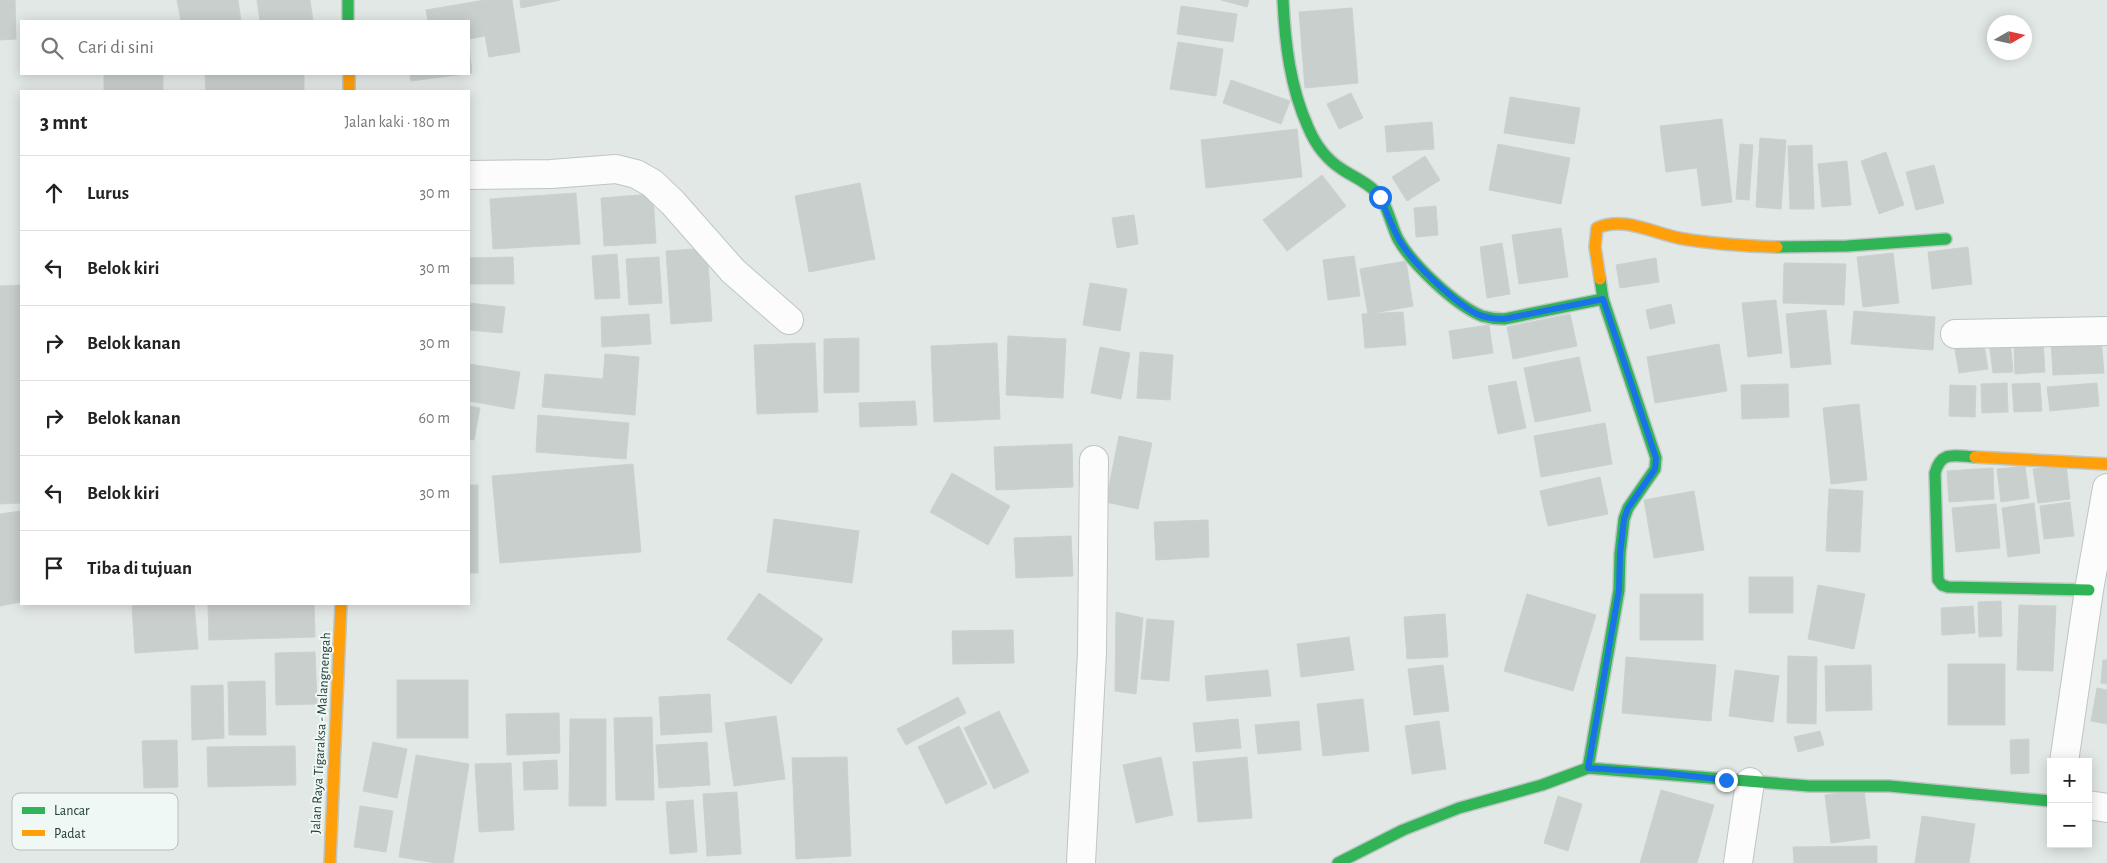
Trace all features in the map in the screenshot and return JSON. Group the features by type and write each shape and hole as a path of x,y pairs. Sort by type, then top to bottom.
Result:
{"street":[{"path":"348,0 348,20"},
{"path":"1283,0 1284,34 1290,69 1302,109 1313,136 1330,160 1371,187 1380,197 1402,245 1446,291 1479,315 1504,319 1603,299"},
{"path":"349,75 349,90"},
{"path":"470,175 551,174 616,169 636,174 652,183 673,203 733,271 789,320"},
{"path":"1588,768 1619,590 1620,554 1624,519 1628,508 1655,469 1656,458 1603,299 1595,238 1596,232 1601,225 1627,225 1676,238 1705,242 1777,246 1872,246 1946,240"},
{"path":"1955,334 2107,330"},
{"path":"2089,590 1948,587 1942,585 1938,580 1935,473 1938,462 1946,456 2107,464"},
{"path":"1080,863 1092,652 1094,460"},
{"path":"2065,758 2089,590 2107,488"},
{"name":"Jalan Raya Tigaraksa - Malangnengah","path":"330,863 341,605"},
{"path":"1338,863 1403,830 1459,808 1542,785 1588,768 1809,786 1889,786 2047,801"},
{"path":"1738,863 1750,782"},
{"path":"2092,806 2107,808"}],"building":[{"path":"0,0 15,0 16,39 0,40"},
{"path":"177,0 238,0 241,20 181,20"},
{"path":"257,0 310,0 313,20 260,20"},
{"path":"485,0 512,0 520,52 489,57 485,36 470,39 470,20 428,20 426,10"},
{"path":"520,0 560,0 521,8"},
{"path":"1221,0 1249,0 1247,7"},
{"path":"1181,6 1237,14 1233,42 1177,34"},
{"path":"1352,8 1358,83 1305,88 1299,12"},
{"path":"1178,42 1223,49 1216,96 1170,89"},
{"path":"470,56 472,73 470,73"},
{"path":"104,75 163,75 163,90 104,90"},
{"path":"205,75 304,75 304,90 206,90"},
{"path":"410,75 456,75 411,81"},
{"path":"1231,80 1290,101 1281,124 1223,103"},
{"path":"1351,93 1363,118 1339,129 1327,104"},
{"path":"1510,97 1580,108 1574,144 1504,133"},
{"path":"1722,119 1732,202 1702,206 1697,168 1666,172 1660,126"},
{"path":"1432,122 1434,149 1387,152 1385,126"},
{"path":"1297,129 1302,177 1206,188 1201,140"},
{"path":"1760,138 1786,140 1781,209 1756,207"},
{"path":"1498,144 1570,158 1561,204 1489,190"},
{"path":"1740,144 1753,145 1749,200 1736,199"},
{"path":"1812,145 1814,209 1790,209 1788,146"},
{"path":"1886,152 1904,205 1879,214 1861,161"},
{"path":"1425,156 1440,180 1407,201 1392,177"},
{"path":"1847,161 1851,205 1822,207 1818,164"},
{"path":"1934,165 1944,203 1916,210 1906,172"},
{"path":"1322,175 1346,206 1287,251 1263,220"},
{"path":"860,183 875,259 809,272 795,196"},
{"path":"576,193 580,244 493,249 490,199"},
{"path":"653,194 656,243 604,246 601,198"},
{"path":"1436,206 1438,235 1416,237 1414,208"},
{"path":"1134,215 1138,244 1117,248 1112,218"},
{"path":"1561,228 1568,277 1519,284 1512,235"},
{"path":"1502,243 1510,294 1487,298 1480,247"},
{"path":"1968,247 1972,284 1932,289 1928,252"},
{"path":"707,248 712,321 671,324 666,251"},
{"path":"1893,253 1899,303 1863,307 1857,257"},
{"path":"617,254 620,298 595,299 592,256"},
{"path":"1354,256 1360,296 1328,300 1323,260"},
{"path":"513,257 514,284 470,284 470,258"},
{"path":"659,257 662,303 629,305 626,259"},
{"path":"1656,258 1659,282 1620,288 1616,265"},
{"path":"1406,261 1413,306 1368,314 1360,269"},
{"path":"1784,263 1846,264 1844,305 1783,303"},
{"path":"1090,283 1127,289 1120,331 1083,325"},
{"path":"20,285 20,503 0,504 0,286"},
{"path":"1776,300 1782,353 1748,357 1742,303"},
{"path":"470,303 505,307 502,333 470,330"},
{"path":"1671,304 1675,323 1650,329 1646,310"},
{"path":"1826,310 1831,364 1791,368 1786,314"},
{"path":"1854,311 1935,317 1933,350 1851,344"},
{"path":"1403,312 1406,345 1365,348 1362,314"},
{"path":"649,314 651,344 602,347 601,317"},
{"path":"1570,314 1577,346 1513,359 1507,327"},
{"path":"1489,325 1493,353 1453,359 1449,331"},
{"path":"1008,336 1066,339 1063,398 1006,395"},
{"path":"859,338 859,392 824,393 824,339"},
{"path":"2101,338 2104,373 2053,375 2051,340"},
{"path":"1983,339 1988,369 1959,373 1954,344"},
{"path":"2010,340 2013,372 1993,373 1989,342"},
{"path":"2043,342 2045,372 2015,374 2014,344"},
{"path":"815,343 818,412 757,414 754,345"},
{"path":"997,343 1000,419 934,422 931,346"},
{"path":"1719,344 1727,391 1655,403 1647,357"},
{"path":"1100,347 1130,353 1121,399 1091,393"},
{"path":"1140,352 1173,355 1170,400 1137,398"},
{"path":"605,354 639,357 635,415 542,407 545,374 603,379"},
{"path":"1579,357 1591,411 1535,422 1524,368"},
{"path":"470,364 520,372 514,409 470,401"},
{"path":"1516,381 1526,428 1498,434 1488,386"},
{"path":"2007,383 2008,412 1982,413 1981,384"},
{"path":"2040,383 2042,411 2014,412 2012,384"},
{"path":"2097,383 2099,406 2050,411 2047,387"},
{"path":"1788,384 1789,417 1742,419 1741,385"},
{"path":"1950,385 1976,386 1975,417 1949,416"},
{"path":"915,401 917,425 860,427 859,403"},
{"path":"1859,404 1867,480 1831,484 1823,408"},
{"path":"470,406 480,408 474,440 470,439"},
{"path":"538,415 629,423 626,459 536,452"},
{"path":"1605,423 1612,464 1541,477 1534,436"},
{"path":"1119,436 1152,443 1138,509 1106,502"},
{"path":"1072,444 1073,487 996,490 994,447"},
{"path":"633,464 641,552 500,563 492,476"},
{"path":"2066,465 2070,499 2038,503 2033,469"},
{"path":"2025,466 2029,498 2001,502 1997,469"},
{"path":"1993,468 1994,499 1949,502 1947,471"},
{"path":"952,473 1010,506 988,545 930,512"},
{"path":"1600,477 1608,514 1548,526 1540,491"},
{"path":"470,485 478,485 478,573 470,573"},
{"path":"1829,489 1863,491 1860,552 1826,551"},
{"path":"1694,491 1704,550 1654,558 1644,500"},
{"path":"2070,502 2074,536 2044,539 2040,506"},
{"path":"2034,503 2040,553 2008,557 2002,508"},
{"path":"1996,504 2000,548 1956,552 1952,508"},
{"path":"20,511 20,602 0,606 0,514"},
{"path":"774,519 859,531 852,583 767,572"},
{"path":"1208,520 1209,557 1156,560 1154,522"},
{"path":"1071,536 1073,576 1016,578 1014,538"},
{"path":"1749,577 1793,577 1793,613 1749,613"},
{"path":"1818,585 1865,594 1854,649 1808,639"},
{"path":"759,593 823,639 791,684 727,639"},
{"path":"1527,594 1596,615 1573,691 1504,671"},
{"path":"1640,594 1703,594 1703,640 1640,640"},
{"path":"2001,601 2002,636 1979,637 1978,602"},
{"path":"194,605 198,649 135,653 132,606"},
{"path":"208,605 314,605 315,637 209,640"},
{"path":"2019,605 2056,606 2053,671 2017,670"},
{"path":"1973,606 1975,633 1942,635 1941,608"},
{"path":"1116,612 1143,618 1136,694 1115,691"},
{"path":"1445,614 1448,657 1407,659 1404,617"},
{"path":"1147,619 1174,621 1169,681 1141,679"},
{"path":"1013,630 1014,663 953,664 952,631"},
{"path":"1349,637 1354,670 1301,677 1297,644"},
{"path":"315,652 317,704 276,705 275,653"},
{"path":"1788,656 1817,657 1816,724 1787,723"},
{"path":"1626,657 1716,665 1711,721 1622,713"},
{"path":"2103,660 2107,660 2107,684 2101,683"},
{"path":"1948,664 2005,664 2005,725 1948,725"},
{"path":"1443,665 1449,711 1414,715 1408,669"},
{"path":"1871,665 1872,710 1826,711 1825,666"},
{"path":"1268,670 1271,696 1207,701 1205,676"},
{"path":"1735,670 1779,676 1773,722 1729,716"},
{"path":"397,680 468,680 468,738 397,738"},
{"path":"265,681 266,735 229,735 228,682"},
{"path":"223,685 224,738 192,740 191,686"},
{"path":"2097,688 2107,690 2107,724 2091,721"},
{"path":"710,694 712,732 661,735 659,697"},
{"path":"958,697 966,713 906,745 897,729"},
{"path":"1363,699 1369,751 1323,756 1317,704"},
{"path":"999,711 1029,772 994,789 964,728"},
{"path":"559,713 560,753 507,755 506,714"},
{"path":"776,716 781,751 730,759 725,723"},
{"path":"652,717 654,800 616,800 614,718"},
{"path":"570,719 606,719 606,806 569,806"},
{"path":"1238,719 1241,748 1196,752 1193,723"},
{"path":"1299,721 1301,750 1258,754 1255,725"},
{"path":"1439,721 1446,769 1412,774 1405,726"},
{"path":"959,726 987,784 946,804 918,747"},
{"path":"1820,731 1824,745 1798,752 1794,737"},
{"path":"2029,739 2029,773 2011,774 2010,740"},
{"path":"177,740 178,787 144,788 142,741"},
{"path":"373,742 407,749 397,798 363,791"},
{"path":"707,742 710,785 659,788 656,745"},
{"path":"295,746 296,785 208,787 207,747"},
{"path":"781,751 785,779 734,786 730,759"},
{"path":"416,755 469,764 453,863 436,863 399,857"},
{"path":"847,757 851,856 796,859 792,758"},
{"path":"1161,757 1173,815 1136,823 1123,765"},
{"path":"1247,757 1252,818 1198,822 1193,762"},
{"path":"557,760 558,789 524,790 523,762"},
{"path":"511,763 514,830 479,832 475,764"},
{"path":"1661,790 1714,805 1697,863 1640,863"},
{"path":"1864,790 1870,838 1831,843 1825,795"},
{"path":"737,792 741,854 707,856 703,794"},
{"path":"1558,796 1582,804 1568,851 1544,843"},
{"path":"693,800 697,852 670,854 666,802"},
{"path":"360,806 393,811 386,852 354,847"},
{"path":"1922,816 1975,824 1969,863 1915,863"},
{"path":"1877,846 1877,863 1794,863 1793,847"}],"traffic: fast":[{"path":"348,0 348,20"},
{"path":"1283,0 1287,49 1293,81 1302,112 1314,139 1332,161 1375,191 1386,208 1398,239 1413,260 1435,283 1471,311 1495,319 1504,319 1603,299"},
{"path":"1777,247 1847,246 1946,239"},
{"path":"1588,768 1619,590 1620,554 1624,519 1628,508 1655,469 1656,458 1603,299 1600,279"},
{"path":"1975,457 1950,456 1941,461 1935,473 1938,580 1942,585 1948,587 2089,590"},
{"path":"1338,863 1403,830 1459,808 1542,785 1588,768 1809,786 1889,786 2047,801"}],"traffic: slow":[{"path":"349,75 349,90"},
{"path":"1600,279 1595,247 1597,228 1608,225 1618,224 1640,227 1673,237 1695,241 1777,247"},
{"path":"1975,457 2107,464"},
{"path":"330,863 341,605"}],"route":[{"path":"1380,197 1390,223 1410,255 1446,291 1479,315 1504,319 1603,299 1615,340 1651,438 1656,458 1655,469 1628,508 1624,519 1620,554 1619,590 1588,768 1664,773 1726,780"}]}
